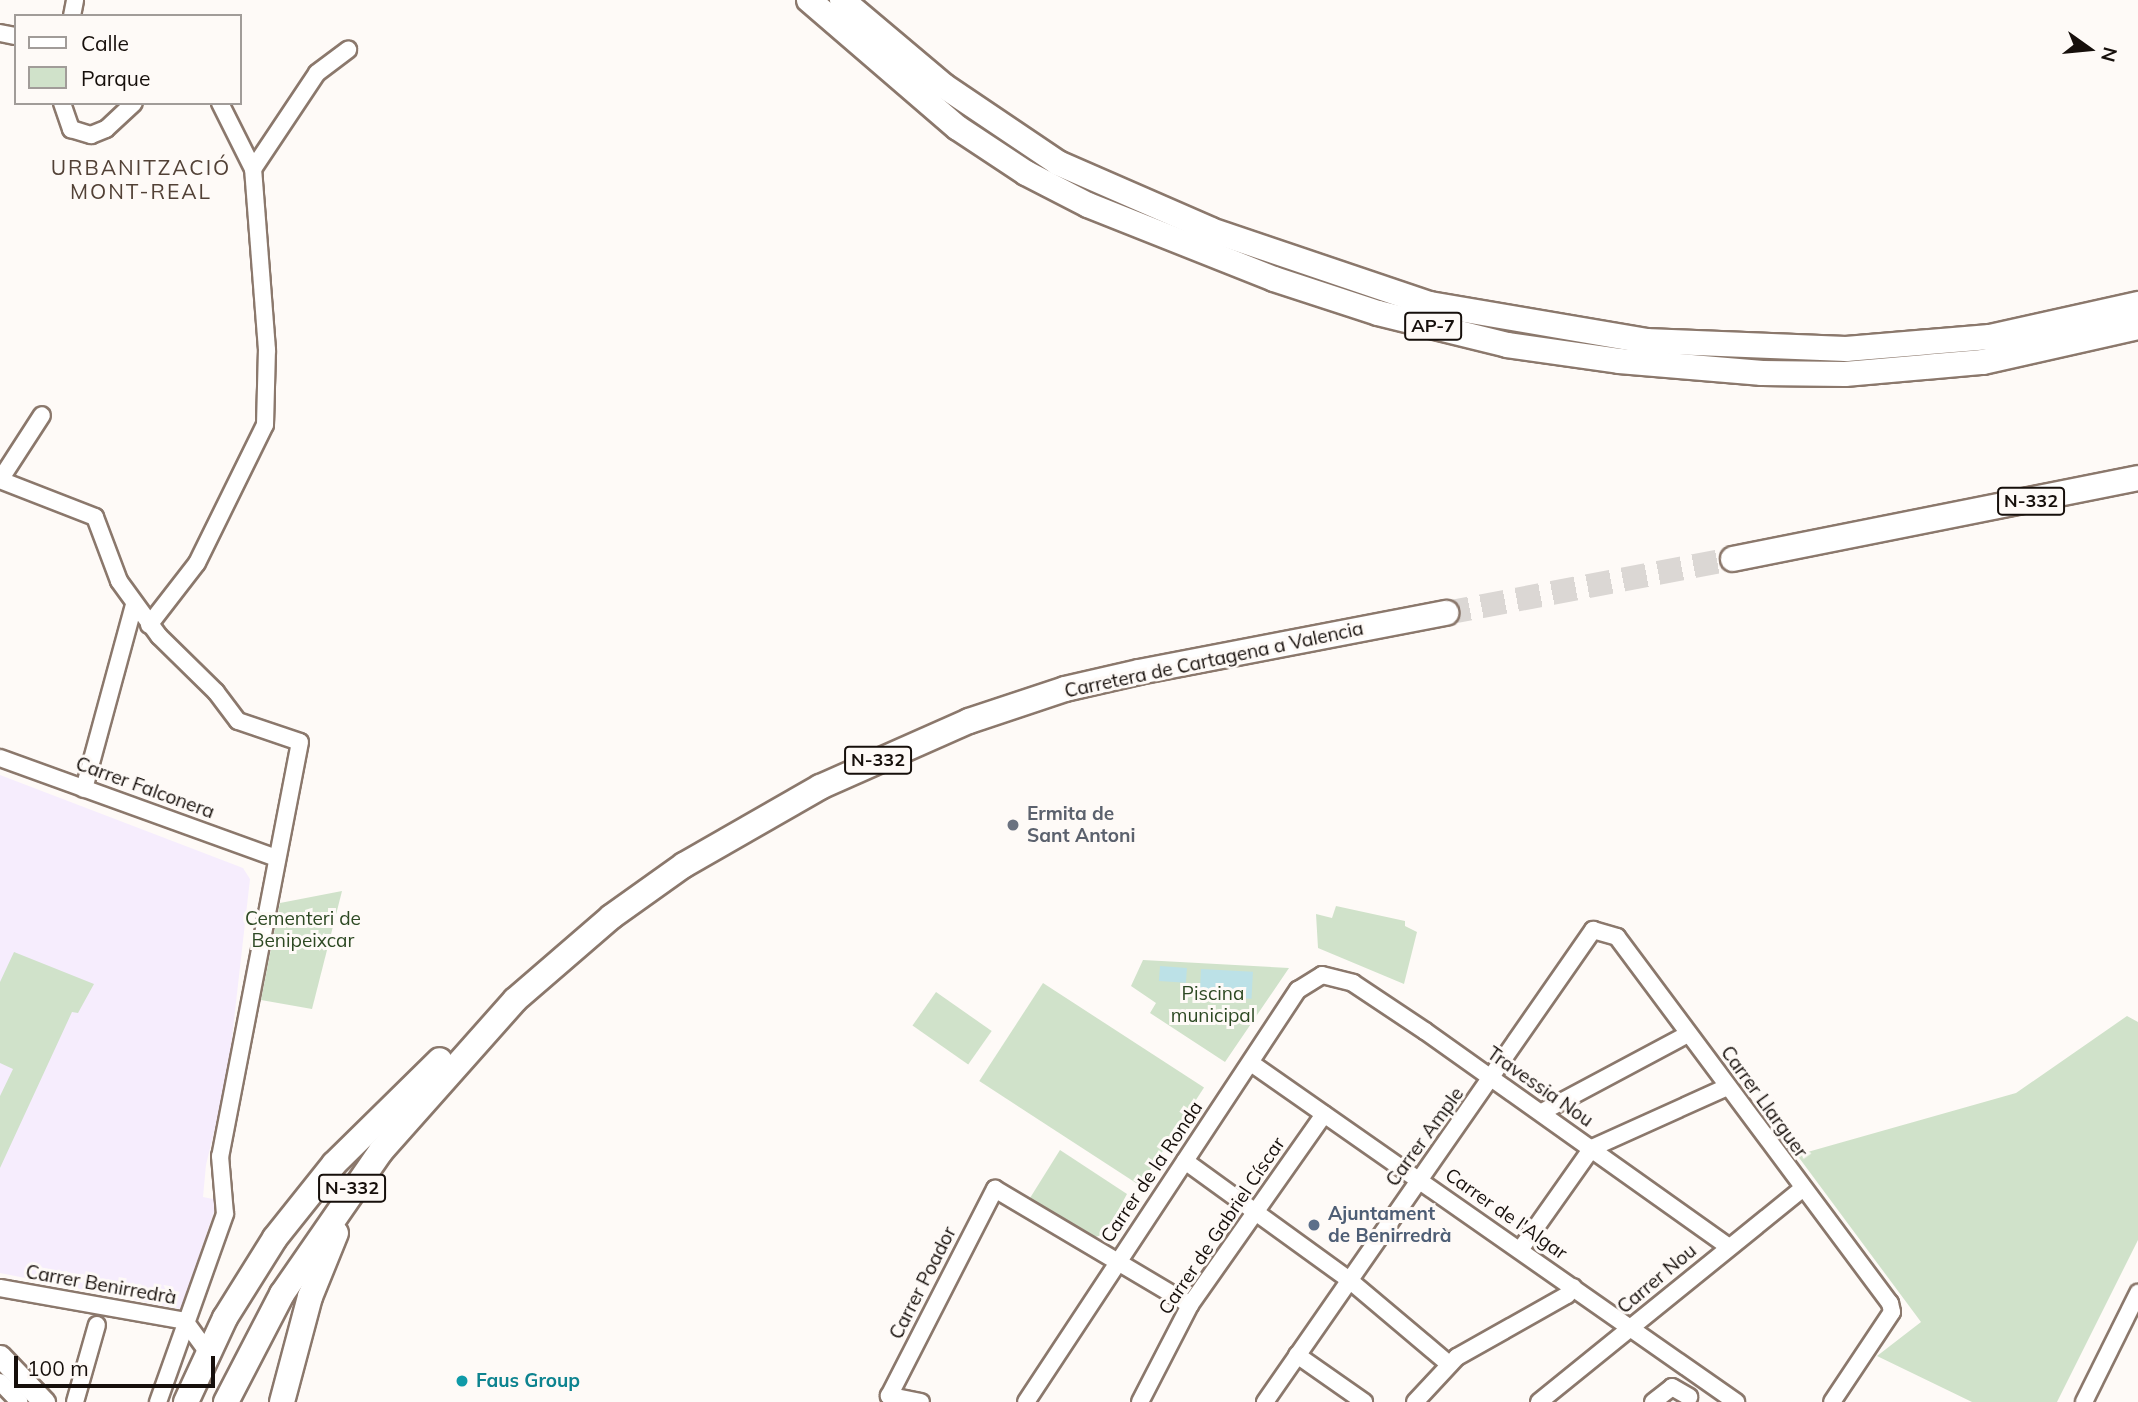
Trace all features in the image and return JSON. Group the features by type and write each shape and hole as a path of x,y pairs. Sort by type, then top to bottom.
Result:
{"highway":[{"name":"AP-7","path":"809,0 958,128 1026,173 1088,205 1274,279 1378,313 1481,338 1619,361 1762,373 1845,373 1983,362 2138,327"},
{"name":"AP-7","path":"842,0 944,86 1058,163 1211,230 1430,304 1646,341 1846,349 1990,337 2138,304"},
{"name":"N-332","path":"1733,559 2138,478"},
{"name":"Carretera de Cartagena a Valencia","path":"226,1402 282,1294 349,1191 453,1066 515,1000 663,880 759,819 969,721 1065,689 1139,672 1446,613"},
{"path":"180,1402 275,1238 334,1164 511,989 539,979"},
{"path":"282,1402 310,1297 335,1235 365,1188 484,1046 515,1000"},
{"path":"186,1402 203,1363"}],"main road":[{"path":"0,1356 44,1402"}],"street":[{"path":"253,169 317,74 348,50"},
{"path":"63,105 71,129 90,135 106,129 132,105"},
{"path":"149,625 197,563 265,425 267,350 253,169 221,105"},
{"path":"42,415 0,480 95,517 119,581 149,625 216,692 238,721 300,742 220,1156 225,1214 158,1402"},
{"path":"84,789 134,606"},
{"name":"Carrer Falconera","path":"0,758 276,858"},
{"name":"Carrer Llarguer","path":"1593,930 1616,937 1802,1189 1890,1303 1892,1312 1832,1402"},
{"name":"Carrer Ample","path":"1265,1402 1348,1279 1493,1080 1593,930"},
{"name":"Travessia Nou","path":"1322,975 1353,983 1542,1112 1728,1247"},
{"name":"Carrer de la Ronda","path":"1026,1402 1301,986 1322,975"},
{"path":"1542,1112 1688,1034"},
{"name":"Carrer de l'Algar","path":"1251,1063 1736,1402"},
{"path":"1520,1250 1591,1148 1727,1087"},
{"name":"Carrer de Gabriel Císcar","path":"1140,1402 1190,1305 1324,1114"},
{"path":"1185,1161 1348,1279 1448,1364"},
{"name":"Carrer Poador","path":"921,1402 890,1396 995,1188 1117,1263"},
{"name":"Carrer Nou","path":"1539,1402 1802,1189"},
{"path":"1117,1263 1190,1305"},
{"path":"1415,1402 1448,1364 1573,1287"},
{"name":"Carrer Benirredrà","path":"5,1289 186,1321"},
{"path":"2084,1402 2138,1293"},
{"path":"2095,1402 2138,1314"},
{"path":"186,1321 203,1363"},
{"path":"75,1402 97,1325"},
{"path":"1297,1355 1364,1402"},
{"path":"1653,1402 1672,1387 1688,1400 1702,1379"},
{"path":"0,1382 19,1402"}],"shaded area":[{"path":"0,775 243,868 250,879 228,1073 206,1165 203,1197 218,1200 181,1309 0,1273"}],"green space":[{"name":"Cementeri de Benipeixcar","path":"342,891 312,1009 261,1000 280,903"},
{"path":"1336,906 1405,921 1405,926 1417,932 1404,984 1318,948 1316,914 1332,918"},
{"path":"14,952 94,984 78,1013 72,1012 0,1168 0,1096 13,1069 0,1063 0,982"},
{"name":"Piscina municipal","path":"1143,960 1289,968 1225,1062 1150,1013 1156,1003 1131,986"},
{"path":"1043,983 1204,1088 1140,1186 979,1081"},
{"path":"936,992 992,1031 968,1065 912,1026"},
{"path":"2127,1016 2138,1022 2138,1240 2057,1402 1972,1402 1877,1356 1921,1322 1797,1155 2016,1093"},
{"path":"1060,1150 1127,1194 1105,1234 1092,1238 1030,1198"}],"water":[{"path":"1160,966 1187,968 1186,983 1159,981"},
{"path":"1201,969 1253,972 1252,999 1200,996"}],"tunnel":[{"path":"1446,613 1733,559"}],"place":[{"name":"Ermita de Sant Antoni","path":"1013,825"},
{"name":"Ajuntament de Benirredrà","path":"1314,1225"},
{"name":"Faus Group","path":"462,1381"}],"district":[{"name":"URBANITZACIÓ MONT-REAL","path":"141,179"}]}
